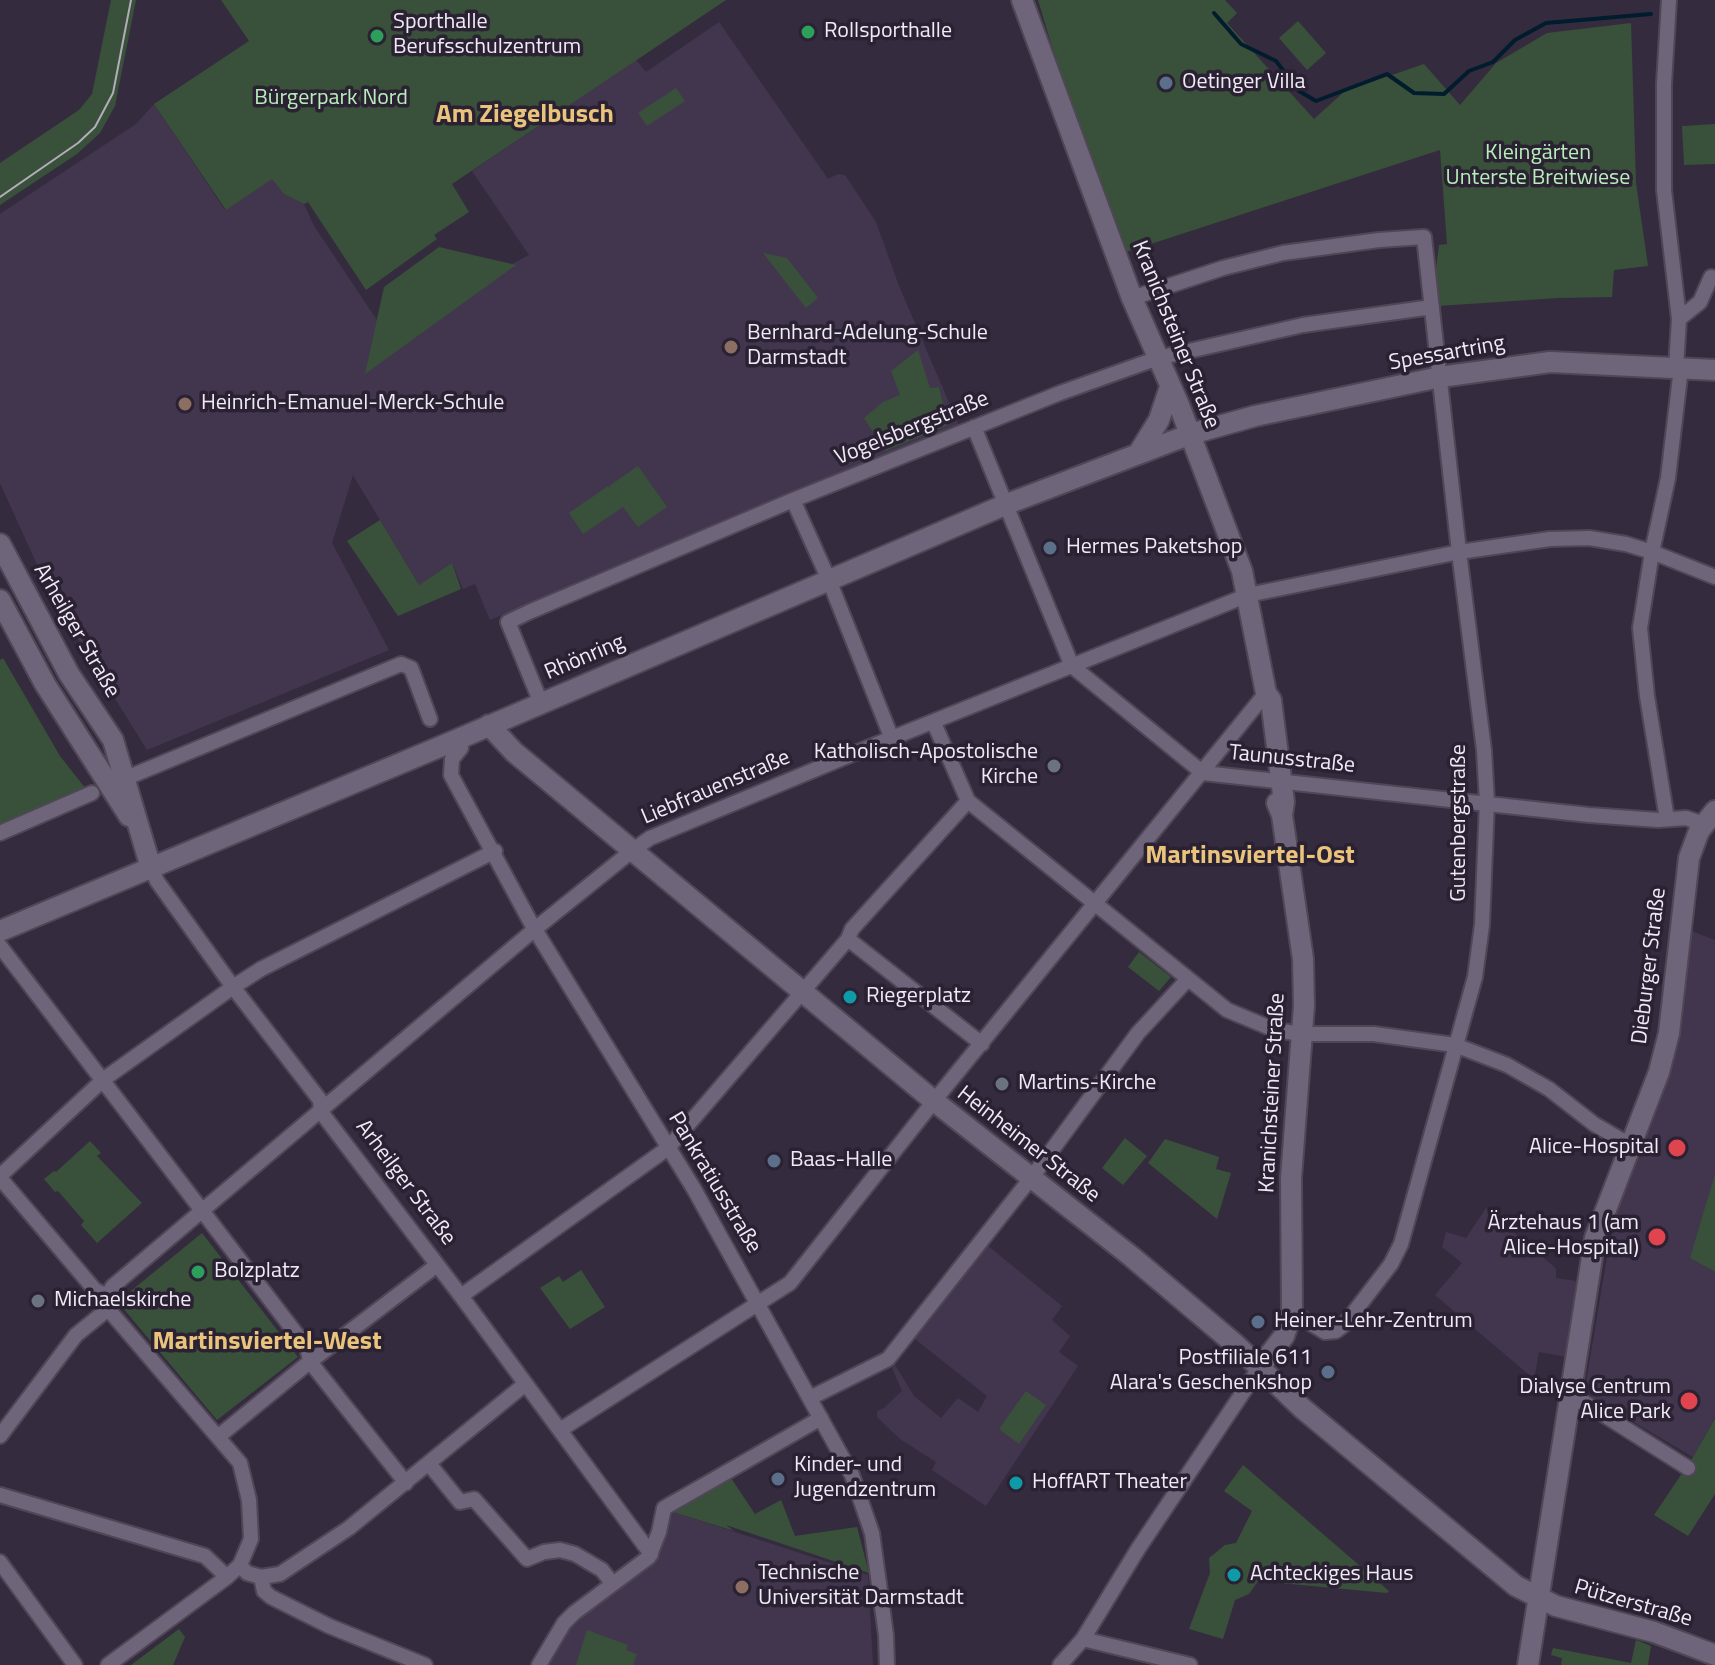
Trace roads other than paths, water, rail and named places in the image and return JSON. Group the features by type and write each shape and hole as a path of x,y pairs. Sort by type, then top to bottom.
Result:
{"main road":[{"name":"Kranichsteiner Straße","path":"1022,0 1132,298 1191,434 1242,571 1266,693 1271,700 1278,781 1284,802 1282,815 1303,959 1302,1034 1291,1178 1292,1312 1284,1336 1260,1367"},
{"name":"Spessartring","path":"1191,434 1255,416 1440,377 1550,362 1715,370"},
{"path":"1138,454 1159,420 1170,387"},
{"name":"Rhönring","path":"0,931 1007,504 1191,434"},
{"name":"Arheilger Straße","path":"0,544 69,674 113,740 109,786"},
{"name":"Arheilger Straße","path":"0,600 45,684 140,833 151,868"},
{"name":"Heinheimer Straße","path":"489,725 507,747 803,992 939,1095 1030,1178 1132,1257 1260,1367 1302,1408 1516,1586 1538,1598"},
{"path":"371,776 383,780 480,741 494,741 507,747"},
{"name":"Dieburger Straße","path":"1528,1665 1538,1598 1553,1573 1574,1400 1602,1219 1659,1072 1669,1033 1687,866 1693,844 1710,818"},
{"name":"Pützerstraße","path":"1538,1598 1556,1606 1654,1632 1715,1655"}],"street":[{"path":"1667,819 1647,696 1640,628 1668,478 1678,368 1679,319 1664,190 1664,84 1669,0"},
{"name":"Gutenbergstraße","path":"1132,298 1223,268 1283,253 1424,237 1484,750 1487,802 1482,925 1475,977 1401,1244 1391,1264 1345,1324 1336,1331 1325,1332 1292,1312"},
{"path":"1679,319 1700,302 1711,277 1715,278"},
{"name":"Vogelsbergstraße","path":"541,703 508,622 793,500 974,427 1158,358 1303,325 1432,307"},
{"name":"Taunusstraße","path":"974,427 1072,666 1203,773 1589,815 1658,820 1710,818"},
{"path":"793,500 829,580 892,739"},
{"name":"Liebfrauenstraße","path":"108,1302 113,1286 142,1260 535,929 633,850 657,835 1248,595 1503,544 1589,538 1652,552 1715,577"},
{"path":"0,833 401,664 410,667 430,719"},
{"path":"560,1430 790,1283 1266,693"},
{"path":"934,723 968,801 1227,1010 1275,1030 1302,1034 1374,1034 1455,1045 1507,1065 1549,1089 1594,1124 1630,1145"},
{"name":"Pankratiusstraße","path":"461,748 452,759 451,775 535,929 758,1302 852,1475 872,1533 887,1665"},
{"path":"461,1296 668,1148 848,939 852,929 968,801"},
{"path":"108,1665 240,1565 251,1539 249,1500 240,1463 0,1177 104,1079 233,987 261,969 495,851"},
{"name":"Arheilger Straße","path":"151,868 157,881 233,987 320,1100 321,1112 651,1554"},
{"path":"848,939 982,1044"},
{"path":"0,946 204,1210 307,1348 311,1363 406,1483"},
{"path":"810,1398 888,1359 1030,1178 1138,1033 1188,979"},
{"path":"219,1436 437,1265"},
{"path":"0,1436 76,1335 108,1302"},
{"path":"1060,1665 1083,1639 1260,1367"},
{"path":"240,1565 247,1573 261,1577 280,1574 349,1528 430,1465 524,1385"},
{"path":"1574,1400 1688,1468"},
{"path":"539,1665 564,1623 651,1554 664,1508 821,1418"},
{"path":"430,1465 460,1502 474,1499 527,1559 560,1550 575,1554 602,1570 612,1583"},
{"path":"0,1495 205,1556 227,1577"},
{"path":"0,1562 75,1665"},
{"path":"261,1577 264,1591 271,1597 329,1626 425,1665"},
{"path":"1083,1639 1190,1665"}],"waterway":[{"path":"1214,13 1241,44 1276,61 1299,91 1316,101 1387,74 1414,93 1444,94 1469,71 1493,62 1515,40 1546,23 1651,14"}],"tram line":[{"path":"0,197 78,143 95,127 113,93 131,0"}],"place":[{"name":"Rollsporthalle","path":"808,32"},
{"name":"Sporthalle Berufsschulzentrum","path":"377,36"},
{"name":"Oetinger Villa","path":"1166,83"},
{"name":"Bernhard-Adelung-Schule Darmstadt","path":"731,347"},
{"name":"Heinrich-Emanuel-Merck-Schule","path":"185,404"},
{"name":"Hermes Paketshop","path":"1050,548"},
{"name":"Katholisch-Apostolische Kirche","path":"1054,766"},
{"name":"Riegerplatz","path":"850,997"},
{"name":"Martins-Kirche","path":"1002,1084"},
{"name":"Alice-Hospital","path":"1677,1148"},
{"name":"Baas-Halle","path":"774,1161"},
{"name":"Ärztehaus 1 (am Alice-Hospital)","path":"1657,1237"},
{"name":"Bolzplatz","path":"198,1272"},
{"name":"Michaelskirche","path":"38,1301"},
{"name":"Heiner-Lehr-Zentrum","path":"1258,1322"},
{"name":"Postfiliale 611 Alara's Geschenkshop","path":"1328,1372"},
{"name":"Dialyse Centrum Alice Park","path":"1689,1401"},
{"name":"Kinder- und Jugendzentrum","path":"778,1479"},
{"name":"HoffART Theater","path":"1016,1483"},
{"name":"Achteckiges Haus","path":"1234,1575"},
{"name":"Technische Universität Darmstadt","path":"742,1587"}],"district":[{"name":"Am Ziegelbusch","path":"525,116"},
{"name":"Martinsviertel-Ost","path":"1250,857"},
{"name":"Martinsviertel-West","path":"267,1343"}],"park label":[{"name":"Bürgerpark Nord","path":"331,99"},
{"name":"Kleingärten Unterste Breitwiese","path":"1538,166"}]}
